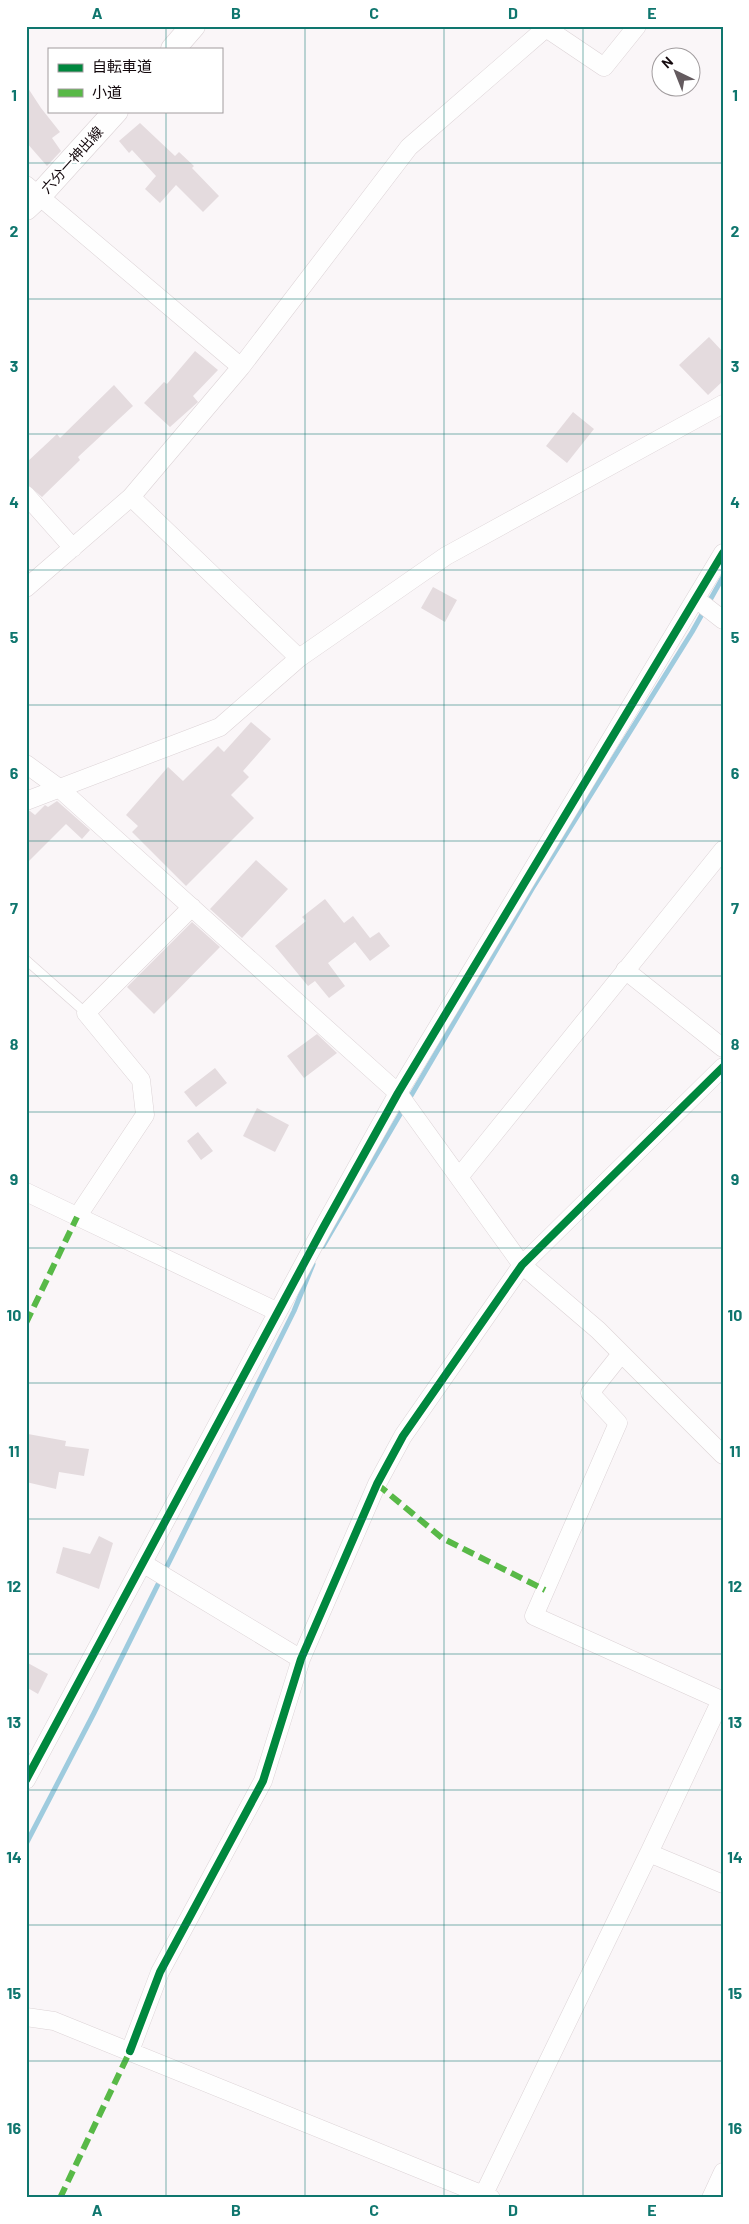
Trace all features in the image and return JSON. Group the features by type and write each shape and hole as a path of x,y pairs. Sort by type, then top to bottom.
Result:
{"main road":[{"path":"174,48 193,26"},
{"name":"六分一神出線","path":"31,196 115,112"}],"street":[{"path":"26,588 131,497 241,367 409,147 545,27 604,67 637,26"},
{"path":"31,196 241,367"},
{"path":"26,801 220,727 299,658 446,556 723,404"},
{"path":"26,494 73,548"},
{"path":"131,497 299,658"},
{"path":"26,1780 398,1093 723,553"},
{"path":"696,599 723,620"},
{"path":"26,764 59,788 398,1093 522,1265 598,1330 723,1456"},
{"path":"459,1177 723,850"},
{"path":"77,1218 145,1115 141,1080 86,1013 192,907"},
{"path":"625,970 723,1048"},
{"path":"130,2051 160,1972 263,1781 301,1659 377,1484 404,1436 522,1265 723,1067"},
{"path":"26,1192 77,1218 278,1312"},
{"path":"26,2017 54,2021 485,2197 721,1700 534,1616 618,1423 590,1393 622,1354"},
{"path":"144,1564 301,1659"},
{"path":"649,1853 723,1884"},
{"path":"710,2198 723,2172"}],"lane":[{"path":"26,960 86,1013"}],"building":[{"path":"26,85 60,132 52,138 61,151 47,166 26,142"},
{"path":"140,123 175,156 179,152 194,166 192,168 219,196 203,212 176,185 160,203 145,189 156,176 132,150 129,153 119,141"},
{"path":"709,337 723,352 723,381 708,395 679,365"},
{"path":"195,351 218,370 193,396 198,402 170,427 144,403 164,382 167,384"},
{"path":"114,385 133,406 78,457 80,460 42,497 26,483 26,463 57,434 60,438"},
{"path":"573,412 594,429 567,463 546,446"},
{"path":"433,587 457,600 445,622 421,608"},
{"path":"251,722 271,739 243,771 249,777 231,795 254,818 186,886 132,832 138,826 126,815 168,767 183,781 218,746 224,752"},
{"path":"57,801 90,830 82,839 66,824 26,864 26,811 30,811 35,815 45,805 48,807"},
{"path":"256,860 288,889 242,938 210,909"},
{"path":"325,899 344,923 353,916 370,938 379,932 390,946 370,961 355,942 328,963 345,986 329,998 315,981 308,986 275,946 306,921 302,917"},
{"path":"192,922 220,947 154,1014 127,987"},
{"path":"317,1034 337,1053 304,1078 287,1056"},
{"path":"215,1068 227,1083 196,1107 184,1092"},
{"path":"257,1108 289,1125 275,1152 243,1136"},
{"path":"198,1132 213,1151 201,1160 187,1141"},
{"path":"28,1434 66,1441 65,1446 89,1449 84,1476 59,1472 56,1489 26,1482"},
{"path":"99,1536 113,1543 99,1589 56,1573 63,1547 90,1554"},
{"path":"26,1662 48,1674 38,1694 26,1687"}],"waterway":[{"path":"323,1246 532,889 692,632 723,577"},
{"path":"26,1844 94,1713 294,1311 313,1264"}],"marked path":[{"path":"26,1323 77,1217"},
{"path":"377,1484 442,1538 545,1590"},
{"path":"60,2198 130,2051"}],"cycle path":[{"path":"26,1780 323,1228 398,1093 723,553"},
{"path":"130,2051 160,1972 263,1781 301,1659 377,1484 403,1436 522,1265 723,1067"}]}
